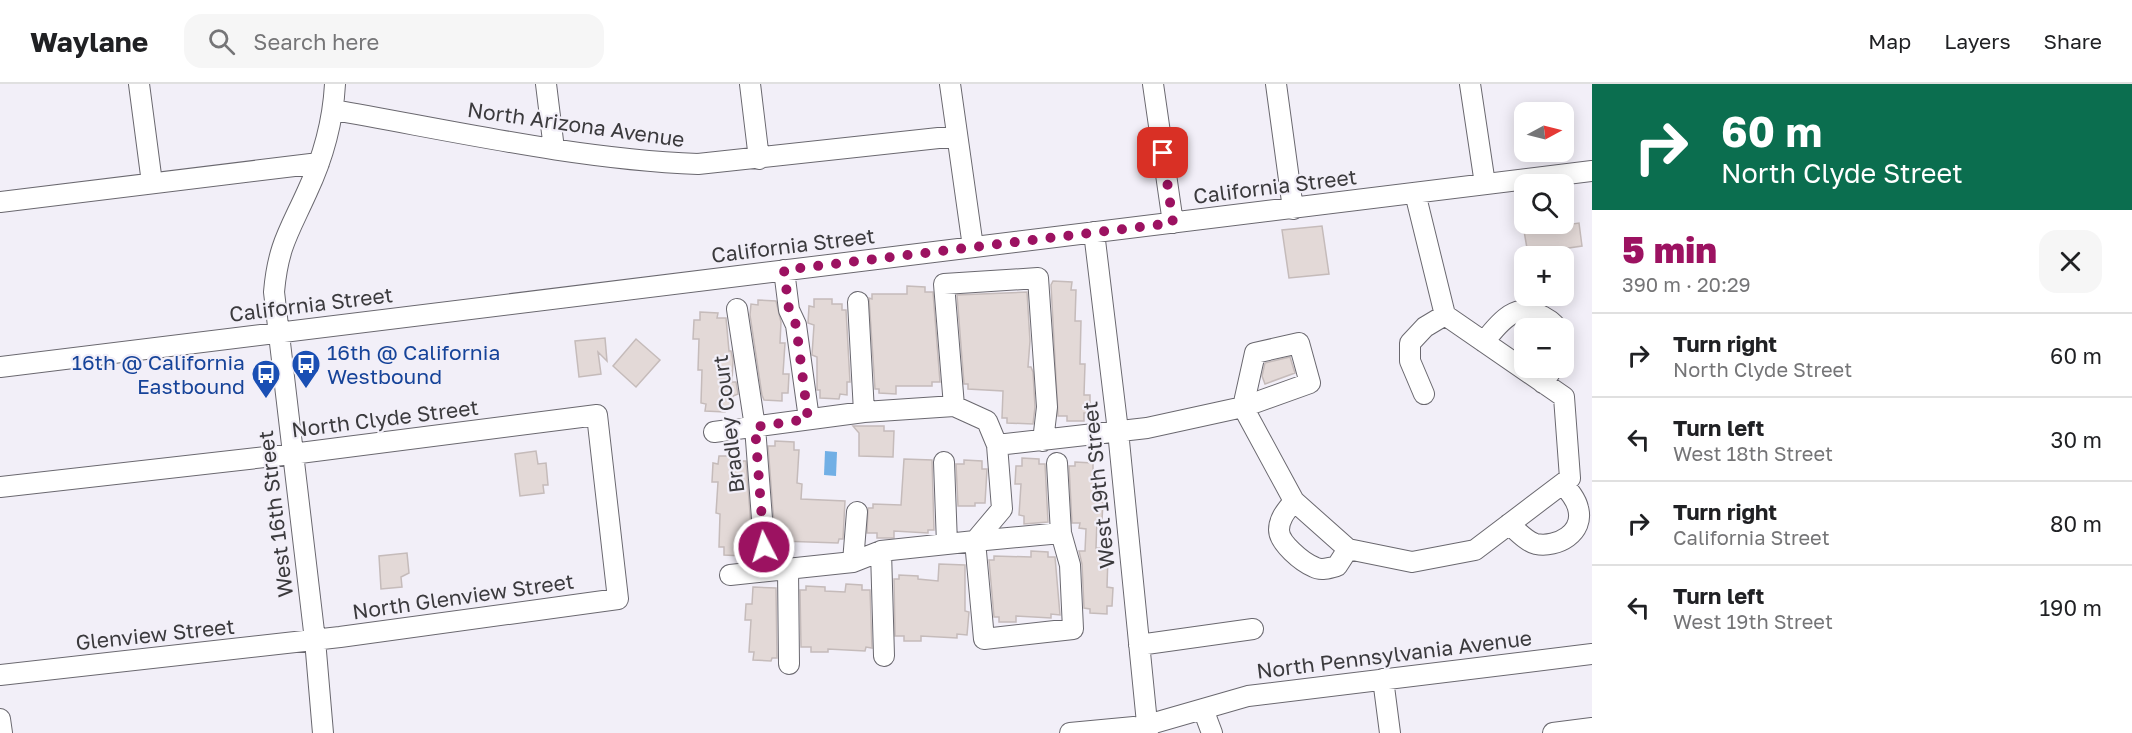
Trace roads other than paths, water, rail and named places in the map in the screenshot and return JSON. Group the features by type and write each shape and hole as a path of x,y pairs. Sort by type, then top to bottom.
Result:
{"street":[{"path":"139,84 152,183"},
{"name":"West 16th Street","path":"323,733 315,640 274,292 277,261 290,224 319,163 334,110 335,84"},
{"path":"546,84 554,149"},
{"path":"750,84 759,159"},
{"path":"950,84 973,248"},
{"path":"1153,84 1173,223"},
{"path":"1276,84 1293,209"},
{"path":"1470,84 1485,184"},
{"name":"North Arizona Avenue","path":"334,110 554,149 658,163 698,164 759,159 957,136"},
{"path":"0,202 319,163"},
{"name":"California Street","path":"0,367 1592,171"},
{"path":"1415,193 1445,315 1484,342 1514,357"},
{"name":"West 19th Street","path":"1094,232 1118,431 1139,645 1143,728"},
{"path":"784,270 789,310 796,325 808,419"},
{"path":"954,406 944,284 1038,278 1047,407 1042,441"},
{"path":"858,302 864,412"},
{"name":"Bradley Court","path":"737,309 755,427 766,571"},
{"path":"1484,342 1500,322 1521,310 1534,311 1545,318"},
{"path":"1424,394 1410,361 1410,343 1425,327 1445,315"},
{"path":"997,445 1118,431 1243,407 1294,501 1348,549 1412,562 1475,550 1570,478 1564,397 1550,378"},
{"path":"714,432 864,412 954,406 987,421 997,445 1002,510 975,541 984,639 1073,629 1070,565 1061,533 1056,462"},
{"name":"North Clyde Street","path":"0,487 292,454 597,415 618,599"},
{"path":"944,462 947,544"},
{"path":"1509,524 1533,544 1554,544 1568,538 1578,524 1579,510 1563,484"},
{"path":"1294,501 1281,518 1279,531 1284,543 1313,567 1323,569 1337,566 1348,549"},
{"path":"853,562 857,512"},
{"path":"730,575 853,562 881,551 1061,533"},
{"path":"881,551 884,656"},
{"path":"788,569 789,664"},
{"name":"North Glenview Street","path":"315,640 618,599"},
{"path":"1139,645 1253,629"},
{"name":"Glenview Street","path":"0,675 315,640"},
{"name":"North Pennsylvania Avenue","path":"1070,733 1143,728 1248,696 1592,654"},
{"path":"1383,679 1390,733"},
{"path":"1203,709 1212,733"},
{"path":"0,719 2,733"},
{"path":"1553,733 1592,728"}],"water":[{"path":"825,451 837,452 836,476 824,475"}],"place":[{"name":"16th @ California Westbound","path":"306,390"},
{"name":"16th @ California Eastbound","path":"266,400"}]}
